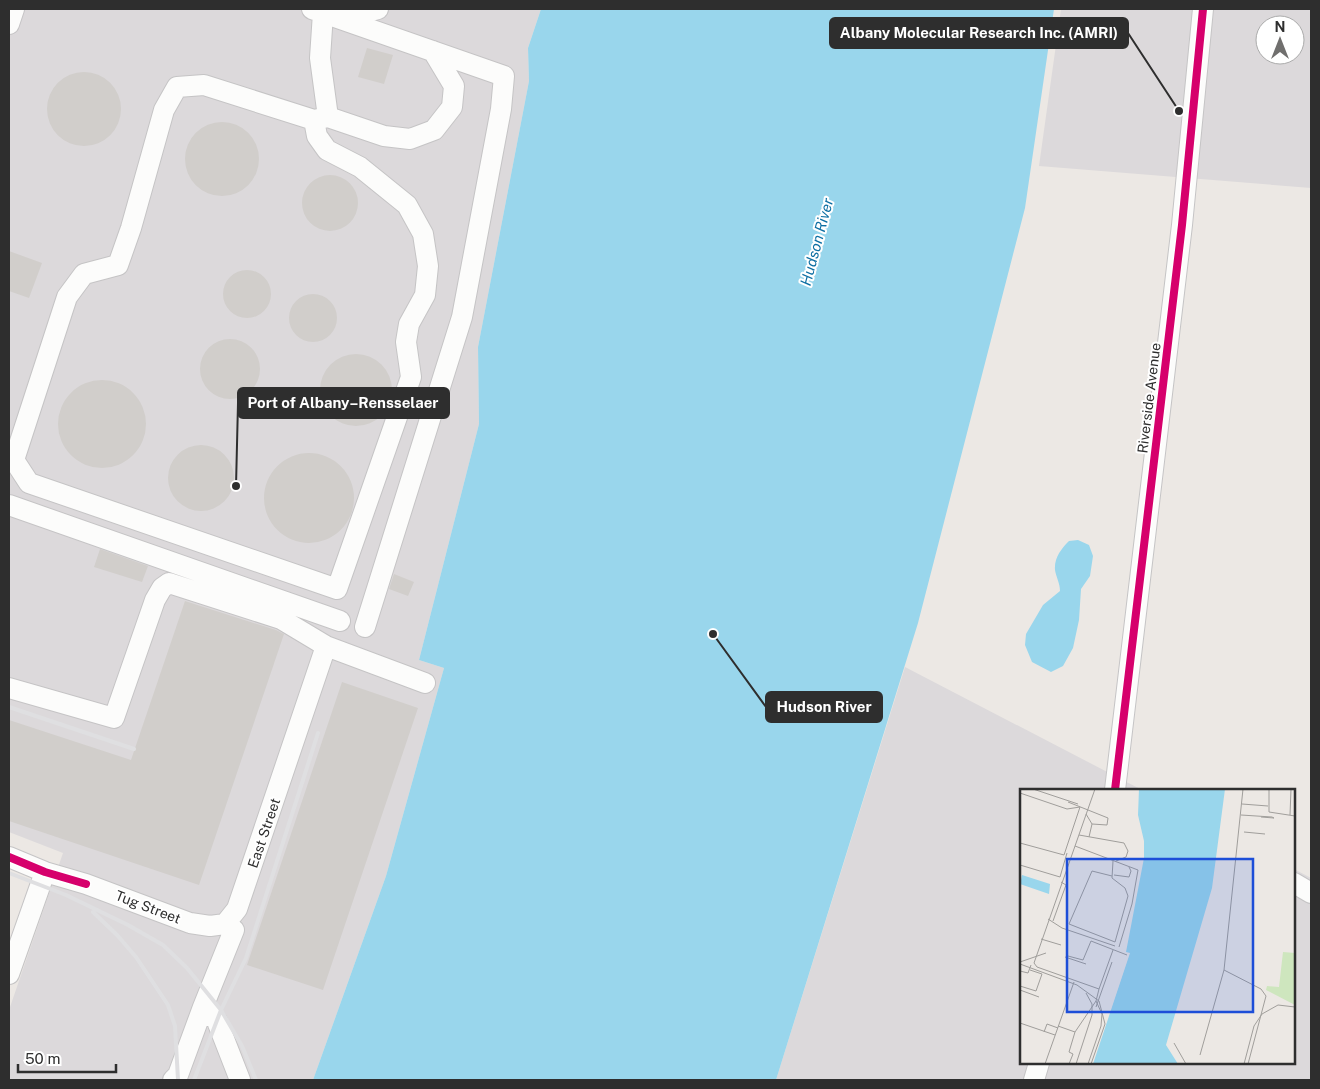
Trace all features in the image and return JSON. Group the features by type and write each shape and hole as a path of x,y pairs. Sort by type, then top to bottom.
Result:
{"street":[{"path":"9,24 14,9"},
{"path":"326,14 378,9"},
{"name":"Riverside Avenue","path":"1115,789 1183,216 1203,9"},
{"path":"326,14 504,76 501,109 462,317 365,627"},
{"path":"326,14 320,58 321,119 317,136 327,150 360,167 407,205 423,234 428,266 425,295 409,324 406,342 411,377 338,589 29,483 14,460 67,297 84,274 118,265 131,228 164,110 177,87 204,85 321,119 384,136 410,139 434,130 452,107 454,86 433,51"},
{"path":"9,505 340,621"},
{"path":"9,688 114,718 155,600 162,588 169,582 281,618 326,646 425,683"},
{"name":"East Street","path":"218,925 237,909 326,646"},
{"name":"Tug Street","path":"9,857 45,872 83,883 190,923 218,925"},
{"path":"9,974 45,872"},
{"path":"1295,884 1311,893"},
{"path":"173,1080 178,1075 234,930 218,925"},
{"path":"203,1007 217,1021 240,1080"},
{"path":"1034,1080 1039,1064"}],"shaded area":[{"path":"9,9 541,9 528,48 529,81 478,347 479,424 419,660 444,668 386,876 313,1080 9,1080 9,1010 63,853 9,832"},
{"path":"1061,9 1311,9 1311,188 1039,166"},
{"path":"905,667 1140,789 1020,789 1020,1064 1295,1064 1295,870 1311,878 1311,1080 776,1080"}],"water":[{"path":"541,9 1054,9 1025,208 918,623 776,1080 313,1080 386,876 444,668 419,660 479,424 478,347 529,81 528,48"},
{"path":"1078,540 1089,545 1093,556 1090,576 1081,589 1079,620 1073,648 1063,666 1051,672 1032,662 1025,645 1026,634 1043,605 1060,591 1055,570 1059,554 1069,541"}],"building":[{"path":"367,48 393,55 384,84 358,77"},
{"path":"84,72 105,78 115,88 121,109 115,130 105,140 84,146 63,140 53,130 47,109 53,88 63,78"},
{"path":"222,122 243,128 253,138 259,159 253,180 243,190 222,196 201,190 191,180 185,159 191,138 201,128"},
{"path":"330,175 345,180 353,188 358,203 353,218 345,226 330,231 315,226 307,218 302,203 307,188 315,180"},
{"path":"9,251 42,263 29,298 9,291"},
{"path":"242,270 252,270 264,277 271,289 271,299 264,311 252,318 242,318 234,314 227,307 223,299 223,289 227,281 234,274"},
{"path":"308,294 318,294 330,301 337,313 337,323 330,335 318,342 308,342 300,338 293,331 289,323 289,313 293,305 300,298"},
{"path":"230,339 247,344 255,352 260,369 255,386 247,394 230,399 213,394 205,386 200,369 205,352 213,344"},
{"path":"356,354 376,360 386,370 392,390 386,410 376,420 356,426 336,420 326,410 320,390 326,370 336,360"},
{"path":"102,380 119,383 127,387 139,399 143,407 146,424 143,441 139,449 127,461 119,465 102,468 85,465 77,461 65,449 61,441 58,424 61,407 65,399 77,387 85,383"},
{"path":"201,445 214,448 224,455 231,465 234,478 231,491 224,501 214,508 201,511 188,508 178,501 171,491 168,478 171,465 178,455 188,448"},
{"path":"309,453 326,457 341,466 350,481 354,498 350,515 341,530 326,539 309,543 292,539 277,530 268,515 264,498 268,481 277,466 292,457"},
{"path":"100,549 148,566 142,582 94,567"},
{"path":"394,574 414,582 408,596 389,589"},
{"path":"185,601 284,634 199,885 9,821 9,720 131,760"},
{"path":"342,682 418,708 323,990 247,965"}],"railway":[{"path":"9,707 134,749"},
{"path":"194,1080 221,1010 246,958 318,733"},
{"path":"9,873 66,895 128,925 163,945 187,968 221,1010 242,1046 256,1080"},
{"path":"93,912 136,957 168,1005 175,1026 178,1080"}],"cycle path":[{"path":"1115,789 1182,225 1203,9"},
{"path":"9,857 45,872 86,884"}],"place":[{"name":"Albany Molecular Research Inc. (AMRI)","path":"1179,111"},
{"name":"Port of Albany–Rensselaer","path":"236,486"},
{"name":"Hudson River","path":"713,634"}]}
